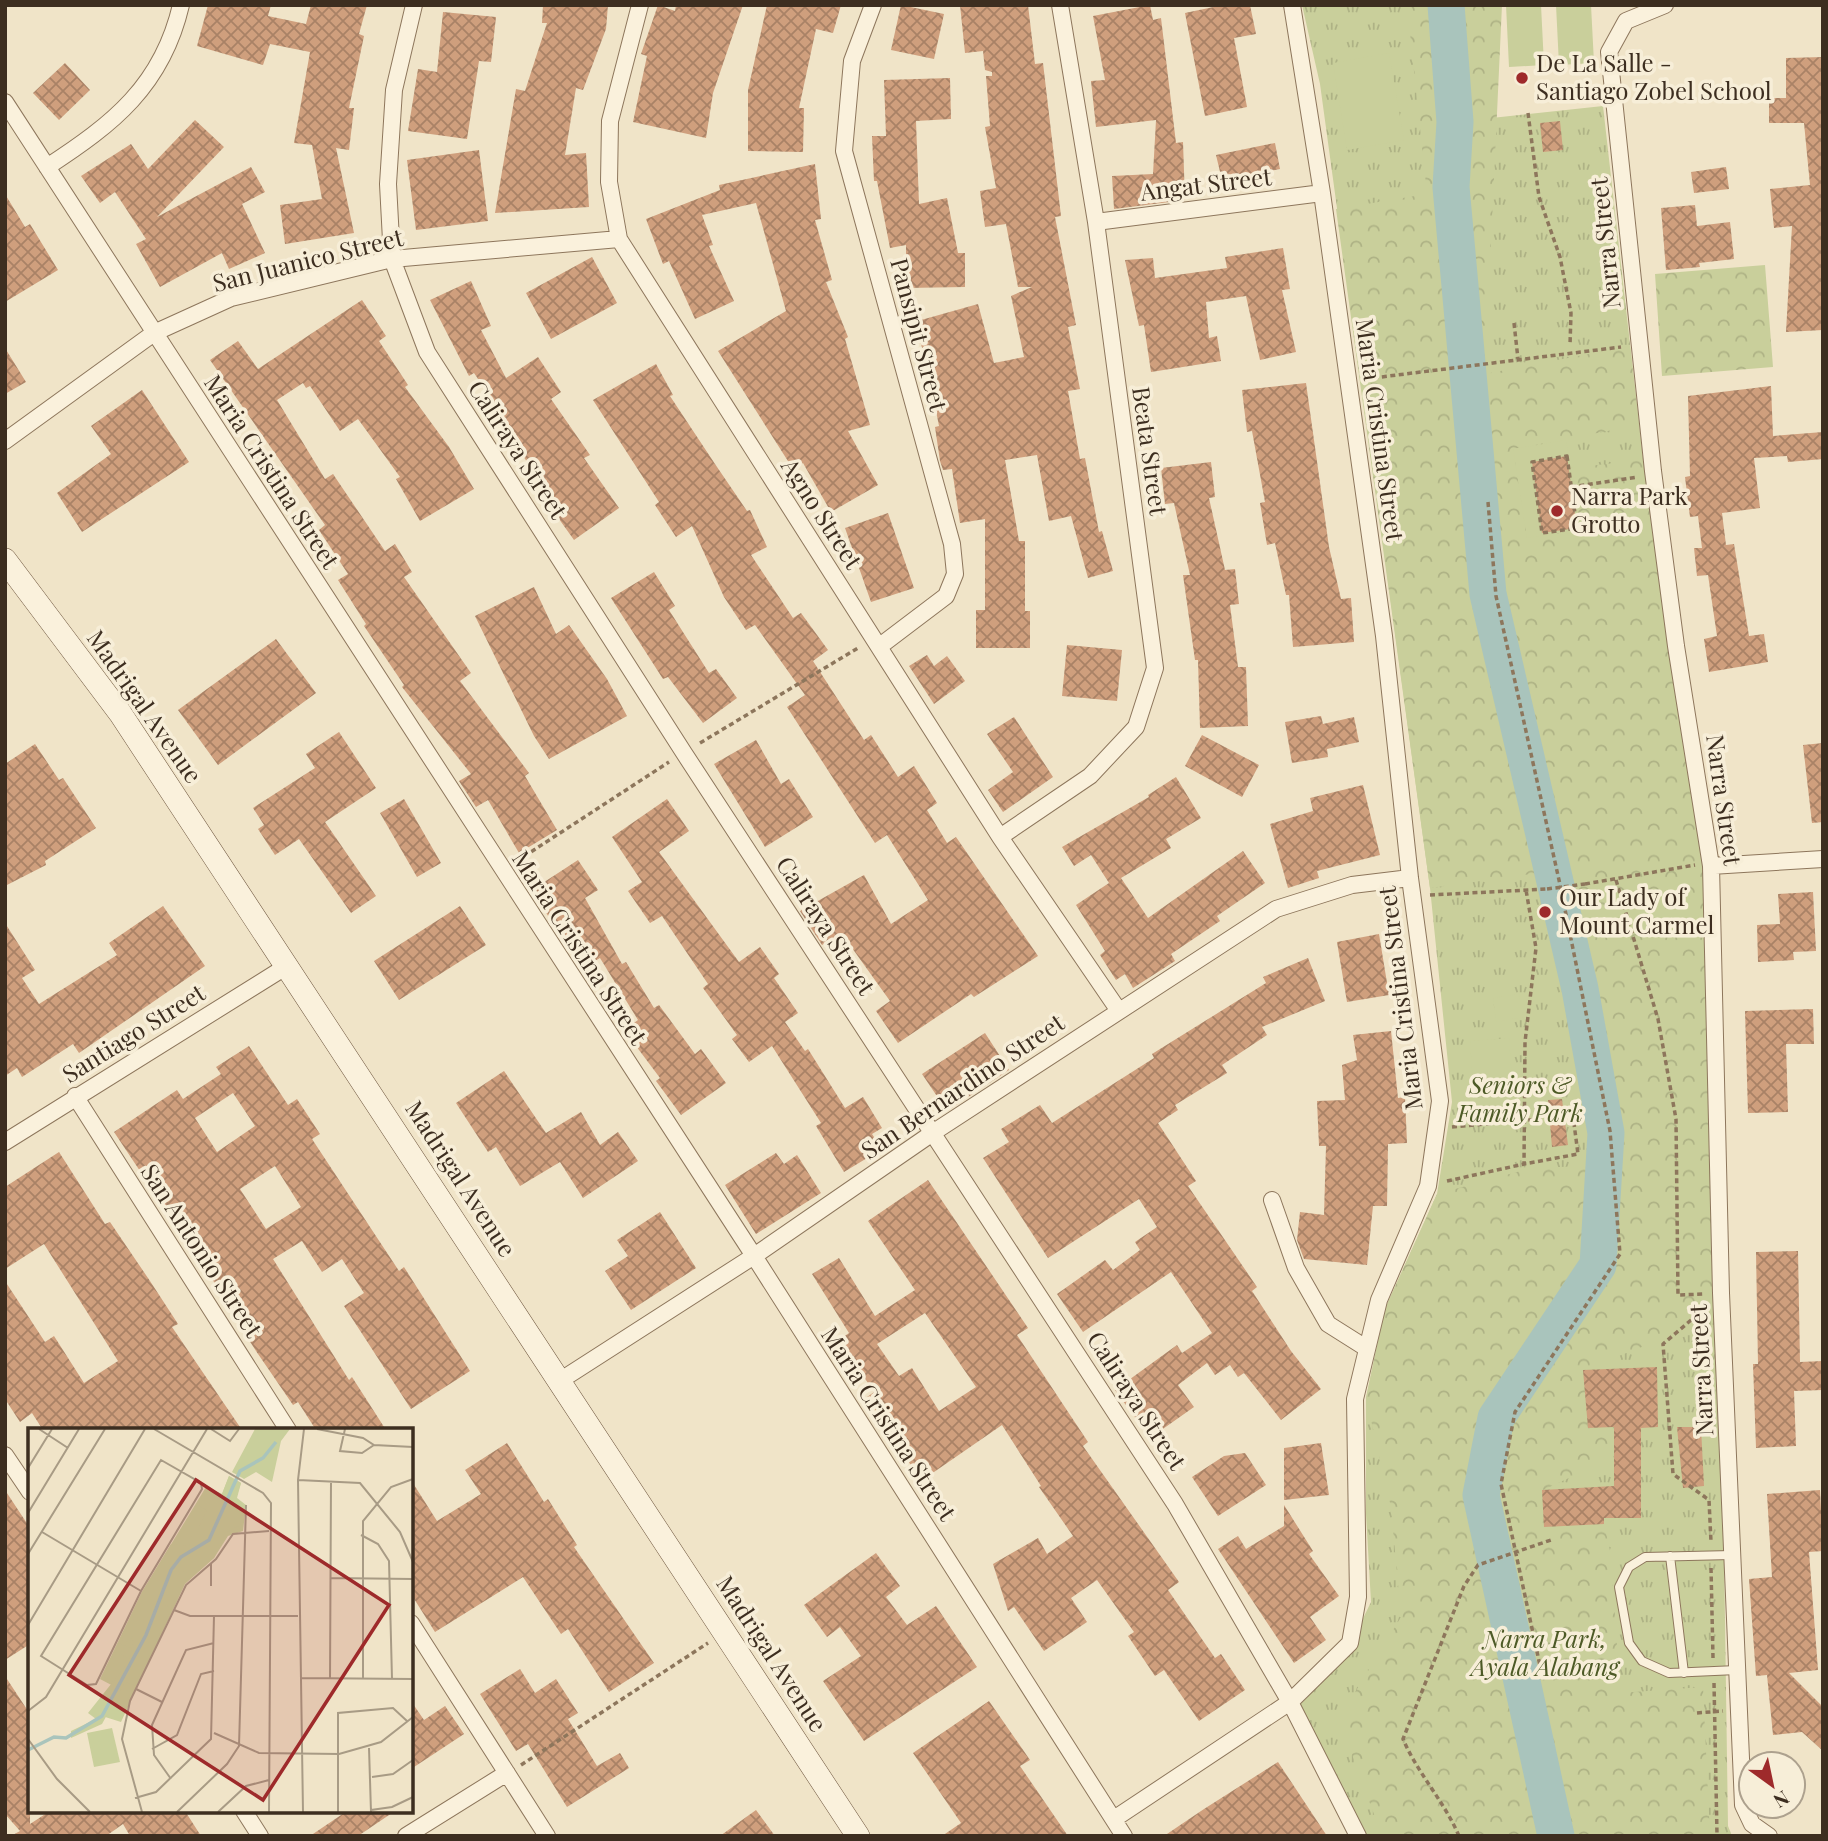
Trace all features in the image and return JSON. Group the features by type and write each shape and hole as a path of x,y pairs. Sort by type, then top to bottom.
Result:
{"street":[{"path":"47,167 100,132 142,92 176,26 181,5"},
{"name":"Caliraya Street","path":"414,5 394,90 388,184 392,259 427,352 684,753 1175,1504 1290,1702 1358,1836"},
{"name":"Agno Street","path":"640,5 610,121 609,182 619,239 1000,837 1119,1011"},
{"name":"Pansipit Street","path":"873,5 852,61 844,152 952,544 955,574 946,596 880,646"},
{"name":"Beata Street","path":"1000,837 1090,776 1127,737 1136,727 1155,668 1096,222 1060,5"},
{"name":"Maria Cristina Street","path":"1114,1819 1290,1702 1350,1643 1358,1597 1355,1399 1379,1300 1428,1186 1440,1101 1410,878 1384,636 1322,193 1292,5"},
{"name":"Narra Street","path":"1665,5 1626,21 1609,52 1676,646 1711,864 1721,1293 1744,1805 1752,1824 1769,1836"},
{"name":"Maria Cristina Street","path":"5,102 754,1256 1124,1836"},
{"name":"Angat Street","path":"1096,222 1322,193"},
{"name":"San Juanico Street","path":"5,441 153,333 231,298 392,259 619,239"},
{"name":"Madrigal Avenue","path":"5,560 120,713 561,1380 858,1836"},
{"path":"1711,864 1823,859"},
{"name":"San Bernardino Street","path":"561,1380 754,1256 934,1132 1276,909 1352,885 1410,878"},
{"name":"Santiago Street","path":"5,1142 287,966"},
{"name":"San Antonio Street","path":"75,1096 287,1428"},
{"path":"1272,1200 1296,1268 1328,1324 1366,1348"},
{"path":"5,1455 28,1489"},
{"path":"413,1626 547,1836"},
{"path":"406,1836 507,1773"},
{"path":"245,1813 260,1836"}],"lane":[{"path":"1732,1555 1645,1557 1629,1567 1619,1587 1629,1643 1642,1661 1669,1673 1737,1670"},
{"path":"1670,1556 1684,1673"}],"path":[{"path":"1528,113 1539,197 1563,268 1571,313 1570,345"},
{"path":"1514,323 1518,360"},
{"path":"1349,381 1640,345"},
{"path":"1567,456 1571,487 1577,528 1542,533 1532,462 1567,456"},
{"path":"1571,487 1640,477 1642,490"},
{"path":"1488,502 1496,596 1559,880 1610,1131 1620,1254 1515,1412 1501,1484 1542,1675"},
{"path":"1691,852 1693,879"},
{"path":"1414,895 1547,889 1711,864"},
{"path":"1616,880 1658,1019 1676,1119 1678,1295 1721,1293"},
{"path":"1524,1164 1525,1042 1536,948 1526,890"},
{"path":"1428,1186 1578,1154 1573,1116 1436,1129"},
{"path":"1703,1294 1704,1310 1663,1344 1673,1474 1709,1500 1717,1835"},
{"path":"1459,1836 1450,1815 1415,1768 1403,1739 1464,1586 1479,1565 1550,1540"},
{"path":"507,1773 726,1632"},
{"path":"1697,1713 1740,1710"}],"green space":[{"name":"Narra Park, Ayala Alabang","path":"1302,5 1446,5 1455,122 1603,106 1645,476 1704,861 1723,1483 1728,1826 1732,1836 1359,1836 1293,1700 1351,1643 1371,1602 1366,1514 1366,1398 1385,1309 1437,1194 1452,1102 1430,888 1320,84"},
{"name":"Narra Park, Ayala Alabang","path":"1407,5 1502,5 1485,374 1630,346 1639,425 1513,449 1528,538 1580,530 1570,468 1643,460 1704,861 1717,1309 1657,1341 1583,1370 1588,1428 1615,1427 1614,1457 1543,1490 1544,1527 1604,1524 1611,1555 1620,1693 1703,1687 1710,1836 1382,1836 1343,1730 1357,1689 1401,1617 1391,1507 1366,1398 1385,1309 1437,1194 1531,1168 1615,1165 1609,1090 1561,870 1430,888 1336,209 1427,194"},
{"path":"1506,5 1541,5 1544,65 1509,67"},
{"path":"1556,5 1591,5 1594,63 1559,65"},
{"path":"1389,53 1404,140 1347,150 1333,63"},
{"path":"1765,265 1773,367 1662,376 1655,274"},
{"path":"1566,440 1580,530 1527,538 1513,449"},
{"path":"1519,994 1523,1017 1496,1022 1493,998"},
{"path":"1509,1038 1512,1080 1473,1083 1470,1041"}],"building":[{"path":"208,5 271,5 268,16 306,24 311,5 367,5 359,34 364,36 349,108 354,108 349,150 336,148 354,233 285,244 280,205 322,199 312,145 294,143 310,52 270,44 263,65 197,46"},
{"path":"543,5 608,5 606,29 583,90 576,88 565,155 586,153 589,207 495,213 516,89 525,91 547,23 542,23"},
{"path":"658,5 675,11 676,5 743,5 713,93 706,138 633,122 647,56 641,54"},
{"path":"767,5 841,5 833,33 816,29 799,108 804,108 803,152 748,151 748,90"},
{"path":"901,5 944,14 934,59 891,50"},
{"path":"960,5 1028,5 1035,64 1043,63 1061,216 1055,217 1076,325 1068,327 1080,389 1068,391 1080,459 1085,458 1099,532 1102,531 1113,571 1088,578 1071,516 1049,521 1037,455 1005,460 1019,541 1025,541 1025,611 1030,611 1030,648 976,648 976,610 985,610 985,519 960,523 952,469 943,470 940,461 935,427 939,426 926,360 914,322 978,304 994,363 1024,357 1011,296 1032,287 1018,287 1006,224 985,227 980,191 996,188 985,127 990,126 986,76 992,76 992,72 985,70 983,51 965,53"},
{"path":"1150,5 1153,20 1161,18 1176,143 1183,142 1185,200 1114,209 1112,176 1153,174 1156,120 1096,127 1091,81 1105,80 1093,16"},
{"path":"1223,5 1250,5 1256,34 1234,38 1247,107 1205,116 1185,13"},
{"path":"443,12 496,17 491,62 479,61 467,139 408,131 418,69 437,72"},
{"path":"1823,57 1823,330 1786,332 1792,226 1774,228 1770,189 1810,185 1804,123 1769,123 1769,98 1786,98 1786,58"},
{"path":"65,63 90,90 59,120 33,93"},
{"path":"950,78 951,119 916,121 919,204 947,198 958,253 965,253 965,287 906,288 906,245 890,248 877,181 874,181 872,136 886,136 884,80"},
{"path":"195,120 224,147 157,217 251,167 265,192 242,204 265,253 229,269 222,253 160,287 136,244 146,239 115,192 100,203 81,176 131,144 148,169"},
{"path":"1560,121 1563,150 1543,152 1540,123"},
{"path":"1275,143 1280,169 1222,180 1216,155"},
{"path":"479,150 488,221 416,230 407,160"},
{"path":"815,164 821,219 815,220 832,280 826,282 848,337 845,339 870,425 848,431 878,485 831,512 803,463 793,469 718,351 786,311 756,203 702,215 713,245 709,246 734,301 695,319 669,261 663,264 646,219 720,190 719,185"},
{"path":"1726,167 1729,189 1694,193 1691,172"},
{"path":"5,194 25,227 30,224 58,270 5,302"},
{"path":"1695,205 1697,226 1730,222 1734,259 1699,263 1700,267 1666,270 1661,208"},
{"path":"1283,248 1290,289 1282,290 1296,352 1260,360 1246,296 1206,302 1209,338 1217,336 1221,361 1151,372 1144,325 1139,326 1125,260 1153,258 1155,278 1227,268 1225,257"},
{"path":"592,257 617,303 551,339 526,293"},
{"path":"471,281 491,326 481,330 506,378 538,357 561,392 551,399 590,455 584,458 619,508 574,540 549,505 554,501 521,453 526,450 474,373 469,376 430,300"},
{"path":"362,300 386,336 379,341 408,385 405,387 449,447 474,489 420,521 396,479 400,477 358,419 340,431 310,386 306,388 303,383 277,400 325,479 333,474 385,551 395,544 412,572 404,577 471,673 460,681 529,773 525,776 557,830 519,853 488,800 476,807 459,781 471,774 402,687 404,685 364,626 366,624 338,580 348,574 319,530 325,525 210,360 238,341 258,369"},
{"path":"5,348 26,382 5,394"},
{"path":"656,364 673,395 670,396 747,511 750,510 767,547 751,555 793,618 801,613 828,650 813,661 864,740 871,735 898,777 914,766 937,803 927,810 947,843 956,837 1038,956 974,997 971,994 898,1043 876,1011 890,1001 842,934 822,945 800,911 864,875 891,924 928,900 887,835 875,843 787,707 805,695 755,625 746,630 724,597 692,526 676,537 655,505 659,502 593,400"},
{"path":"1306,383 1329,547 1341,599 1351,598 1354,642 1293,647 1289,595 1286,595 1275,543 1267,545 1260,503 1265,502 1252,431 1247,432 1242,390"},
{"path":"1771,386 1773,436 1823,432 1823,459 1788,462 1787,456 1754,458 1760,508 1722,513 1726,545 1734,544 1749,636 1764,634 1768,662 1709,672 1704,639 1717,636 1708,575 1697,576 1694,548 1702,548 1698,516 1690,517 1685,477 1690,476 1688,396"},
{"path":"142,390 189,462 82,532 57,493 111,454 91,426"},
{"name":"Narra Park Grotto","path":"1567,456 1577,528 1542,533 1532,462"},
{"path":"1211,462 1215,497 1209,498 1225,570 1235,569 1239,604 1230,605 1238,667 1246,667 1248,726 1200,728 1198,660 1195,660 1183,575 1190,575 1174,503 1165,504 1161,468"},
{"path":"888,513 914,588 871,602 845,528"},
{"path":"654,572 675,606 669,610 709,673 716,669 737,698 703,723 668,677 663,679 611,598"},
{"path":"534,587 556,634 569,625 607,679 627,716 549,759 534,736 475,616"},
{"path":"276,639 316,693 218,765 178,710"},
{"path":"1067,645 1122,650 1117,701 1062,696"},
{"path":"927,655 934,666 947,656 965,681 934,704 909,666"},
{"path":"1321,716 1323,724 1354,717 1359,742 1327,749 1328,757 1292,763 1285,722"},
{"path":"1014,717 1053,777 1003,812 988,790 1013,772 987,734"},
{"path":"339,732 376,788 325,822 376,896 351,913 299,839 275,855 258,829 264,825 253,808 315,768 306,754"},
{"path":"1202,735 1259,765 1242,797 1185,766"},
{"path":"756,740 781,784 789,779 813,817 765,847 714,764"},
{"path":"1823,743 1823,822 1812,823 1803,745"},
{"path":"35,744 59,780 63,778 96,828 45,861 46,865 5,886 5,764"},
{"path":"1176,777 1201,818 1166,839 1171,848 1121,878 1148,918 1243,851 1265,883 1217,916 1220,921 1171,954 1175,961 1133,988 1125,974 1116,980 1100,955 1105,951 1076,905 1109,883 1091,855 1074,866 1062,847 1149,797 1148,795"},
{"path":"1363,785 1380,855 1317,871 1319,878 1288,888 1270,824 1313,811 1310,798"},
{"path":"404,799 441,863 417,877 380,813"},
{"path":"667,799 689,831 659,852 739,962 760,947 779,974 774,978 798,1013 785,1022 805,1051 808,1049 845,1108 863,1097 882,1128 872,1134 882,1149 844,1172 816,1126 821,1123 772,1046 749,1062 732,1039 737,1035 703,988 708,984 662,916 650,923 628,891 642,882 612,837"},
{"path":"578,860 598,890 585,898 622,964 626,962 654,1008 659,1005 695,1054 701,1049 726,1083 681,1115 656,1081 660,1078 624,1030 638,1020 600,958 581,969 532,890"},
{"path":"1813,892 1816,951 1793,952 1794,960 1758,962 1757,925 1780,924 1778,894"},
{"path":"163,906 205,966 79,1053 73,1044 22,1077 17,1068 5,1076 5,923 35,970 22,978 39,1004 117,955 109,943"},
{"path":"460,906 486,945 399,1000 374,961"},
{"path":"1379,934 1389,995 1347,1002 1337,942"},
{"path":"1308,958 1325,1001 1262,1027 1267,1035 1222,1065 1227,1073 1175,1105 1178,1110 1158,1123 1196,1181 1188,1186 1257,1287 1252,1291 1291,1351 1321,1389 1281,1420 1244,1373 1238,1377 1230,1365 1215,1375 1207,1363 1178,1385 1194,1407 1150,1438 1115,1390 1177,1345 1182,1353 1212,1333 1171,1272 1083,1332 1057,1294 1105,1260 1113,1270 1140,1250 1135,1242 1157,1227 1139,1199 1048,1258 983,1158 1009,1142 1001,1129 1040,1105 1052,1123 1154,1058 1152,1054 1266,983 1263,977"},
{"path":"1813,1009 1814,1044 1786,1044 1788,1112 1748,1113 1745,1011"},
{"path":"1391,1031 1398,1098 1405,1097 1407,1143 1388,1144 1387,1206 1373,1206 1367,1265 1304,1259 1297,1240 1300,1212 1324,1215 1326,1146 1319,1146 1317,1101 1345,1100 1342,1065 1357,1060 1353,1035"},
{"path":"985,1033 1009,1070 947,1111 922,1074"},
{"path":"249,1046 288,1105 297,1099 320,1134 312,1139 399,1271 404,1267 470,1371 411,1409 344,1306 364,1293 342,1259 322,1272 302,1241 273,1259 349,1380 352,1377 385,1428 315,1428 298,1402 293,1405 114,1132 177,1090 183,1099 221,1074 216,1067","holes":["233,1093 255,1126 217,1152 195,1118","275,1166 301,1207 266,1229 240,1189"]},
{"path":"504,1071 546,1133 581,1112 600,1145 618,1132 638,1161 583,1198 560,1162 520,1186 496,1147 488,1152 456,1103"},
{"path":"1562,1099 1568,1145 1552,1147 1548,1100"},
{"path":"59,1152 105,1224 110,1222 150,1281 178,1324 172,1327 241,1428 42,1428 32,1413 20,1422 5,1399 5,1281 45,1342 54,1336 84,1383 118,1361 44,1244 5,1269 5,1187"},
{"path":"776,1153 784,1164 797,1155 821,1193 756,1234 725,1185"},
{"path":"928,1180 1028,1328 1017,1335 1088,1442 1083,1446 1179,1582 1168,1590 1215,1658 1221,1654 1245,1690 1199,1721 1164,1670 1155,1676 1128,1636 1134,1632 1097,1580 1071,1598 1087,1622 1044,1651 1014,1607 1008,1611 993,1564 1038,1538 1047,1554 1073,1536 1039,1487 1041,1486 1002,1425 921,1481 867,1397 874,1392 839,1340 849,1333 812,1274 839,1258 875,1316 915,1290 868,1221","holes":["925,1313 976,1387 939,1411 912,1368 899,1376 877,1344"]},
{"path":"660,1212 696,1268 631,1310 605,1271 628,1256 617,1240"},
{"path":"1798,1251 1800,1362 1823,1361 1823,1390 1794,1391 1796,1446 1756,1448 1753,1364 1758,1364 1756,1252"},
{"path":"1657,1367 1658,1427 1641,1428 1641,1518 1604,1518 1604,1524 1544,1527 1542,1490 1614,1486 1614,1427 1588,1428 1583,1370"},
{"path":"1677,1427 1701,1427 1704,1486 1683,1488"},
{"path":"507,1443 544,1502 548,1499 577,1545 574,1547 654,1663 609,1692 568,1629 561,1634 523,1577 435,1632 413,1597 413,1483 437,1521 481,1494 465,1470"},
{"path":"1321,1443 1329,1495 1284,1500 1284,1448"},
{"path":"1245,1453 1266,1485 1218,1516 1192,1477 1224,1456"},
{"path":"5,1490 28,1525 28,1645 5,1660"},
{"path":"1820,1490 1823,1551 1809,1552 1818,1670 1789,1673 1823,1707 1823,1751 1802,1732 1773,1735 1767,1675 1756,1676 1749,1579 1772,1577 1767,1494"},
{"path":"1284,1505 1313,1551 1309,1554 1339,1596 1310,1617 1326,1640 1294,1663 1218,1549 1238,1536 1246,1549 1284,1526"},
{"path":"876,1553 900,1586 886,1597 907,1625 936,1606 977,1667 864,1741 823,1681 861,1656 840,1627 827,1637 804,1605"},
{"path":"520,1669 535,1693 556,1679 578,1713 568,1719 597,1766 620,1753 629,1768 567,1807 528,1744 516,1751 480,1694"},
{"path":"5,1676 28,1711 30,1824 47,1813 186,1813 201,1836 130,1836 123,1824 106,1836 11,1836 20,1831 5,1814"},
{"path":"989,1701 1030,1760 1020,1766 1068,1836 942,1836 961,1823 913,1753"},
{"path":"413,1704 424,1720 445,1706 464,1734 413,1768"},
{"path":"1278,1762 1327,1836 1164,1836 1204,1809"},
{"path":"756,1810 775,1836 720,1836"},
{"path":"344,1813 392,1813 358,1836 310,1836"}],"waterway":[{"path":"1446,5 1455,122 1451,187 1488,594 1580,989 1606,1133 1598,1265 1496,1418 1481,1495 1556,1836"}],"place":[{"name":"De La Salle - Santiago Zobel School","path":"1522,78"},
{"name":"Narra Park Grotto","path":"1557,511"},
{"name":"Our Lady of Mount Carmel","path":"1545,912"}],"park label":[{"name":"Seniors & Family Park","path":"1520,1100"}]}
